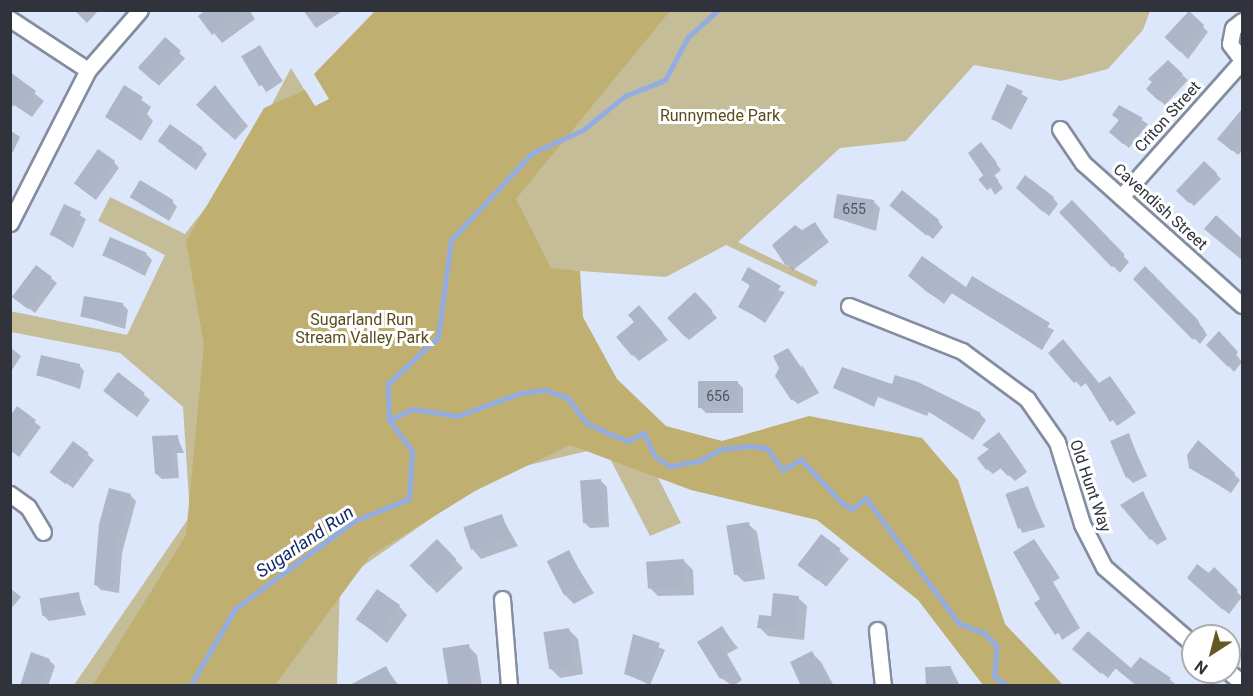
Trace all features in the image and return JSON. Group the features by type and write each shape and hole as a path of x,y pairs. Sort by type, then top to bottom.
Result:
{"street":[{"path":"10,223 88,70 140,10"},
{"path":"10,19 88,70"},
{"name":"Criton Street","path":"1120,197 1242,61 1230,44 1233,28 1242,21"},
{"name":"Cavendish Street","path":"1060,129 1083,163 1242,305"},
{"name":"Old Hunt Way","path":"849,306 963,351 1014,386 1057,442 1082,524 1104,567 1181,634"},
{"path":"10,494 28,507 44,532"},
{"path":"502,599 509,686"},
{"path":"877,630 883,686"}],"green space":[{"name":"Sugarland Run Stream Valley Park","path":"375,11 670,11 516,199 551,268 580,271 583,317 617,379 666,426 722,441 809,416 922,438 958,480 1005,624 1063,685 983,685 918,600 817,520 691,490 570,445 475,491 370,556 275,685 93,685 186,535 204,345 186,241 264,108 305,90 315,106 329,99 314,74"},
{"name":"Sugarland Run Stream Valley Park","path":"426,11 1150,11 1143,30 1108,69 1061,81 974,65 906,141 840,148 738,242 818,281 815,287 726,245 666,277 552,269 681,523 650,536 604,447 496,473 340,582 337,685 74,685 190,516 183,407 120,353 11,332 10,311 127,335 165,255 98,221 110,197 185,234 242,161 291,68 315,107 397,63"}],"building":[{"path":"206,10 246,10 212,35 198,16"},
{"path":"1189,11 1204,25 1180,52 1164,37"},
{"path":"165,37 181,51 154,82 138,68"},
{"path":"260,45 278,75 259,86 241,56"},
{"path":"1168,60 1183,74 1159,101 1146,89 1152,82 1148,79"},
{"path":"10,72 36,91 23,110 10,101"},
{"path":"1007,84 1023,91 1005,125 991,119"},
{"path":"124,85 143,97 138,106 146,111 132,133 105,117"},
{"path":"215,85 240,117 226,132 196,105"},
{"path":"1119,105 1143,118 1123,144 1109,132 1119,120 1112,115"},
{"path":"1242,109 1242,138 1232,151 1217,139"},
{"path":"170,124 203,148 191,165 158,141"},
{"path":"981,142 997,163 983,175 968,153"},
{"path":"98,149 115,161 91,195 74,183"},
{"path":"1204,161 1217,173 1189,203 1176,191"},
{"path":"990,170 999,181 987,190 978,179"},
{"path":"1025,175 1054,197 1043,212 1016,188"},
{"path":"140,180 173,200 163,217 130,197"},
{"path":"902,190 939,220 927,236 889,206"},
{"path":"837,194 875,200 871,224 833,218"},
{"path":"1072,200 1125,255 1112,267 1059,213"},
{"path":"64,204 81,212 67,243 50,235"},
{"path":"1216,215 1242,239 1242,260 1204,229"},
{"path":"815,222 824,236 786,266 772,245 795,225 802,230"},
{"path":"110,237 147,253 139,271 102,255"},
{"path":"922,256 966,287 972,276 1050,323 1036,345 945,289 938,299 927,292 908,276"},
{"path":"36,265 52,277 28,309 12,297"},
{"path":"1145,266 1198,320 1202,329 1193,340 1133,279"},
{"path":"748,267 781,286 759,318 738,307 750,285 741,280"},
{"path":"695,292 713,311 685,337 667,318"},
{"path":"84,296 123,303 120,324 80,317"},
{"path":"639,305 663,333 632,356 616,337 634,322 628,315"},
{"path":"1219,331 1238,352 1228,367 1206,345"},
{"path":"1063,339 1099,383 1110,376 1132,407 1110,422 1082,377 1074,383 1048,353"},
{"path":"788,348 815,388 791,400 775,376 779,368 773,356"},
{"path":"41,355 80,364 75,384 36,375"},
{"path":"842,367 892,384 895,375 918,382 981,413 967,435 923,407 921,412 872,392 868,403 833,388"},
{"path":"118,372 145,393 130,412 103,391"},
{"path":"698,381 738,381 738,408 698,408"},
{"path":"17,406 36,420 10,456 10,416"},
{"path":"999,432 1023,466 1008,476 995,463 986,470 977,458 989,449 982,445"},
{"path":"1129,433 1142,470 1126,478 1110,441"},
{"path":"178,435 179,448 172,448 174,473 155,474 152,436"},
{"path":"1198,440 1235,473 1224,488 1189,468 1187,455"},
{"path":"73,441 89,453 66,484 50,472"},
{"path":"601,479 604,522 583,523 580,480"},
{"path":"1028,486 1041,521 1018,529 1005,494"},
{"path":"109,488 131,494 116,547 114,588 94,585 99,524"},
{"path":"1143,491 1163,533 1150,540 1120,505"},
{"path":"502,514 510,537 471,550 463,527"},
{"path":"749,522 757,571 734,575 726,526"},
{"path":"821,534 841,549 817,580 798,565"},
{"path":"437,539 456,559 429,586 410,565"},
{"path":"1034,539 1056,572 1048,576 1075,622 1055,635 1034,603 1040,599 1013,552"},
{"path":"569,550 586,584 564,595 547,561"},
{"path":"684,559 686,586 648,589 646,562"},
{"path":"1197,564 1209,573 1214,567 1238,590 1223,610 1187,578"},
{"path":"377,589 400,605 379,635 356,619"},
{"path":"79,592 82,610 42,616 39,598"},
{"path":"773,593 799,596 795,631 757,628 759,615 771,616"},
{"path":"722,626 730,638 719,645 735,670 720,679 697,642"},
{"path":"569,628 575,666 549,670 543,632"},
{"path":"1088,631 1131,668 1140,657 1171,678 1165,686 1137,686 1110,664 1101,674 1072,649"},
{"path":"633,634 660,643 644,681 624,674"},
{"path":"469,644 475,682 448,686 442,648"},
{"path":"812,651 829,686 801,686 790,662"},
{"path":"31,652 50,659 41,686 20,686"},
{"path":"386,666 396,686 348,686"},
{"path":"951,666 952,686 926,686 925,667"}],"waterway":[{"name":"Sugarland Run","path":"190,686 235,609 354,521 409,499 412,451 389,420 388,384 438,337 451,240 532,153 583,130 625,96 665,80 688,37 718,10"},
{"path":"389,420 413,409 457,416 521,393 545,390 568,398 587,423 608,433 629,441 644,433 655,456 670,466 699,461 722,449 750,446 767,448 783,470 801,459 842,503 852,509 866,498 959,623 984,633 997,646 995,677 1008,686"}],"park label":[{"name":"Runnymede Park","path":"720,116"}]}
